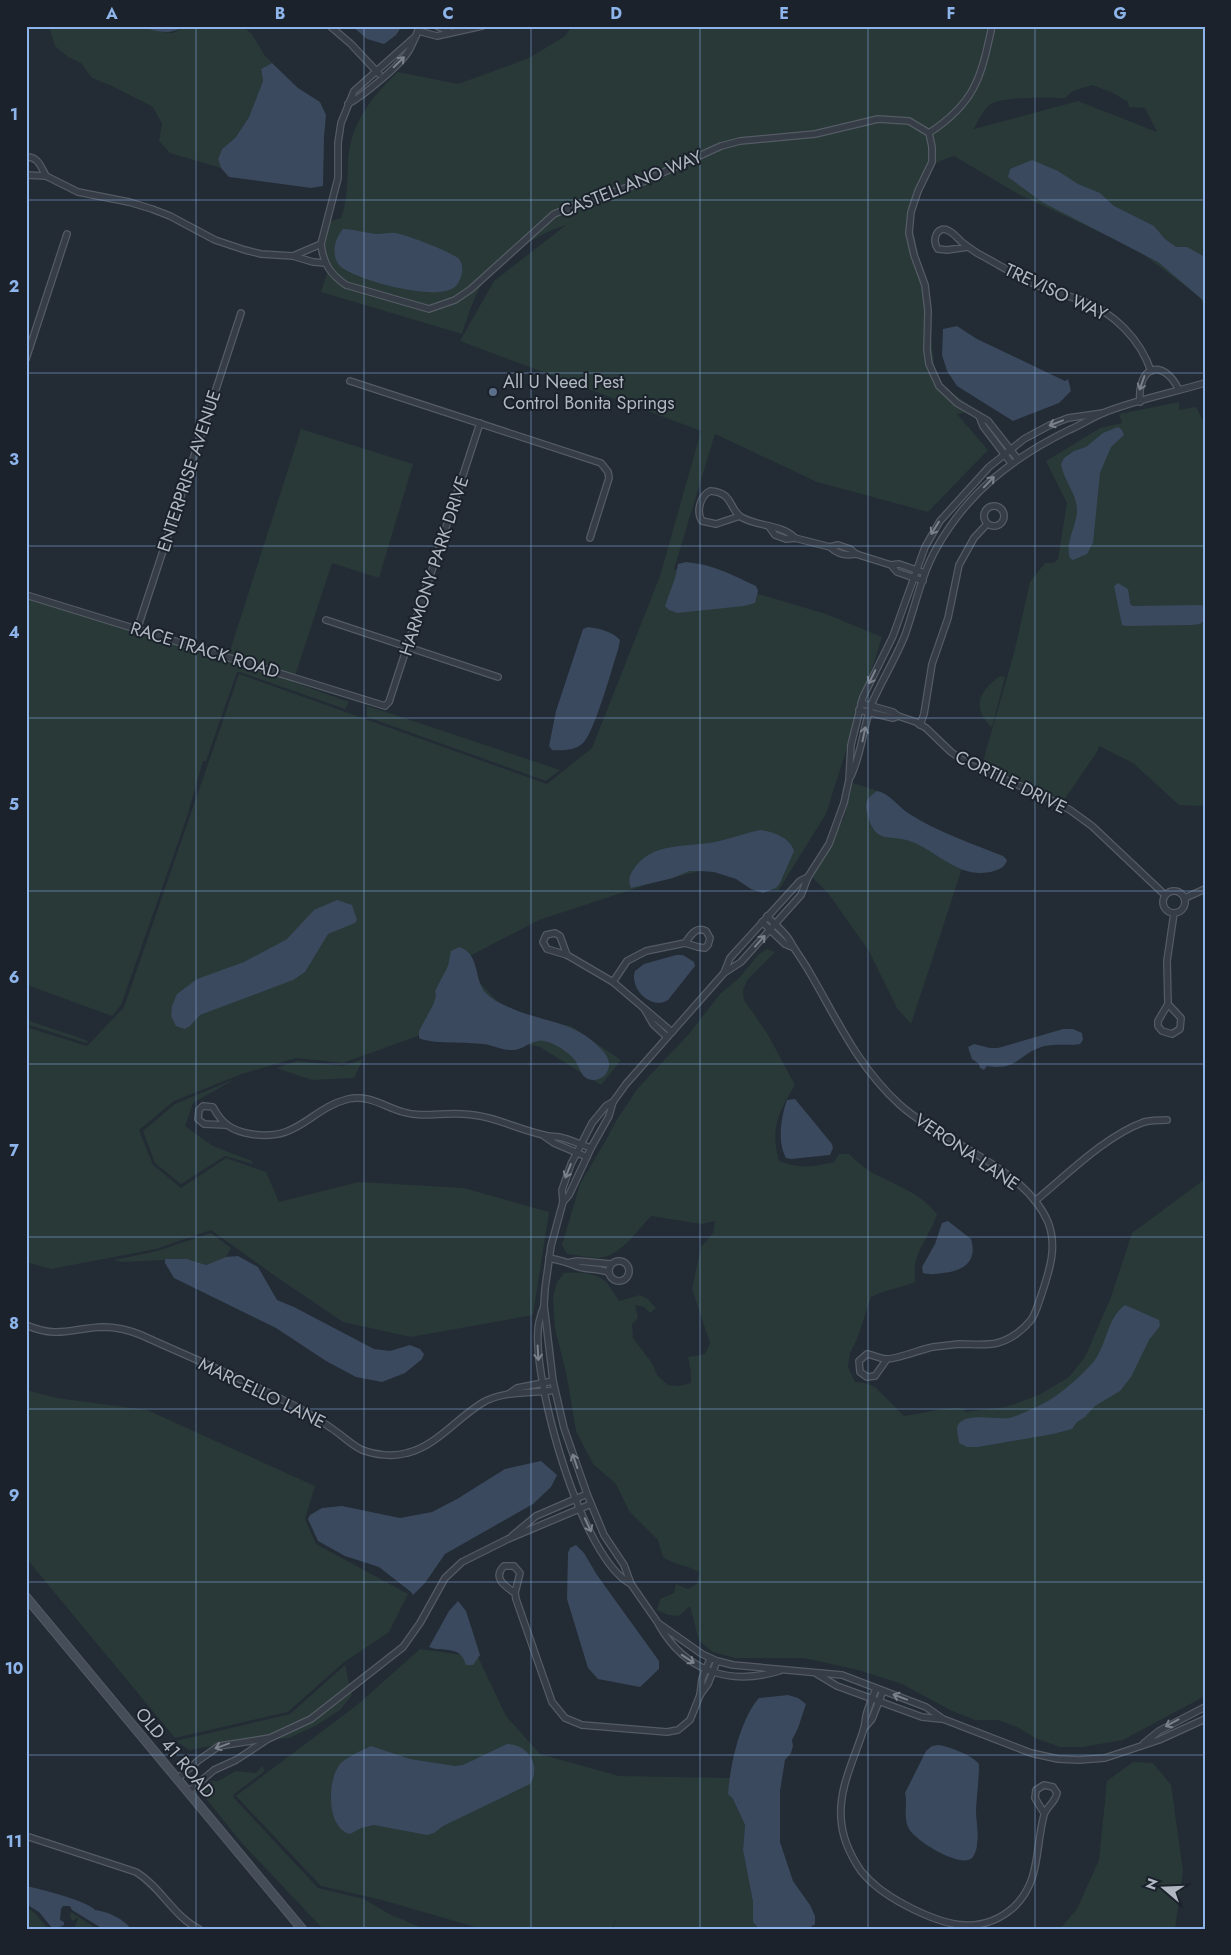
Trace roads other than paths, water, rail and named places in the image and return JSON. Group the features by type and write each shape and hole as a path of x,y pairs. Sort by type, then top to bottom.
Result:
{"street":[{"path":"330,26 382,77"},
{"path":"436,26 450,32"},
{"path":"348,104 359,98 402,60 409,51 418,31 437,36 482,26"},
{"path":"992,26 982,70 970,94 951,117 929,133 932,147 932,162 911,212 909,234 914,255 925,285 928,311 927,350 929,364 938,386 957,403 988,421 1018,458"},
{"name":"CASTELLANO WAY","path":"418,31 354,91 348,104 341,123 338,143 338,178 321,244 325,263 334,277 346,285 429,309 455,300 471,289 554,214 640,183 721,146 740,141 815,134 878,119 909,121 929,133"},
{"path":"26,157 37,160 46,176"},
{"path":"26,175 46,176 78,192 129,202 170,216 202,234 230,246 261,254 293,256 313,262 325,263"},
{"name":"TREVISO WAY","path":"968,247 947,250 938,249 935,246 935,237 937,232 942,229 949,230 968,247 1044,289 1082,301 1111,317 1135,341 1145,356 1151,371"},
{"path":"26,359 67,234"},
{"path":"293,256 321,244"},
{"name":"ENTERPRISE AVENUE","path":"137,630 242,313"},
{"path":"1140,402 1139,387 1141,381 1151,371 1164,371 1173,378 1179,390"},
{"path":"350,381 601,463 608,472 609,478 590,538"},
{"path":"631,1584 622,1579 614,1570 593,1536 580,1508 561,1460 542,1383 537,1333 544,1305 549,1258 563,1202 562,1190 577,1153 599,1113 613,1102 669,1034 724,973 741,962 801,895 808,877 832,837 849,780 860,752 870,709 904,636 934,552 949,528 989,482 1018,458 1052,438 1103,413 1205,383"},
{"path":"849,780 851,746 861,703 869,682 893,636 925,547 940,521 972,484 1010,449 1050,425 1080,415 1103,413"},
{"path":"979,416 983,426 1011,463"},
{"name":"HARMONY PARK DRIVE","path":"383,706 390,702 480,423"},
{"path":"740,516 716,524 702,521 699,511 704,496 710,491 721,493 740,516 770,528 779,528 791,533 795,538 830,547 836,552 847,556 856,554 891,566 897,572 923,581"},
{"path":"920,725 924,714 932,664 948,618 958,570 969,546 987,524"},
{"path":"891,566 900,564 926,572"},
{"name":"RACE TRACK ROAD","path":"26,595 383,706"},
{"path":"326,620 498,677"},
{"name":"CORTILE DRIVE","path":"861,703 870,709 893,718 898,716 920,725 951,752 970,765 1032,790 1070,810 1092,826 1165,894 1163,906 1167,911 1174,913"},
{"name":"CORTILE DRIVE","path":"859,710 870,709"},
{"path":"724,973 730,958 800,881 808,877"},
{"path":"1185,898 1205,889"},
{"path":"1165,894 1176,890 1185,898 1185,906 1182,910 1174,913 1167,962 1168,1004 1160,1017 1158,1026 1162,1031 1172,1034 1180,1029 1181,1022 1179,1016 1168,1004"},
{"name":"VERONA LANE","path":"767,916 772,927"},
{"name":"VERONA LANE","path":"762,922 789,940 809,970 850,1046 900,1105 930,1128 998,1168 1035,1201 1048,1222 1053,1242 1053,1254 1032,1319 1015,1335 997,1343 960,1344 928,1348 887,1359 867,1354 859,1361 860,1372 867,1377 875,1376 887,1359"},
{"path":"567,955 560,936 555,932 546,935 544,942 548,949 567,955 613,982 644,1008 669,1034"},
{"path":"613,982 622,967 636,955 646,951 685,943"},
{"path":"225,1125 204,1124 198,1119 199,1110 203,1106 213,1107 225,1125 232,1130 265,1136 281,1134 296,1128 331,1106 349,1098 367,1099 403,1112 418,1114 464,1114 490,1117 544,1136 559,1137 591,1148"},
{"path":"563,1202 569,1195 591,1148 609,1116 613,1102"},
{"path":"1035,1201 1082,1161 1108,1142 1144,1123 1167,1120"},
{"path":"544,1136 554,1143 587,1157"},
{"path":"549,1258 571,1262 611,1264 616,1261 623,1261 628,1266 629,1273 624,1280 617,1281 612,1279 608,1272 597,1268 577,1266 571,1262"},
{"path":"608,1272 611,1264"},
{"path":"544,1305 553,1381 564,1428 587,1494 604,1535 624,1565 631,1584 675,1650 690,1661 713,1671 745,1678 762,1676 781,1670"},
{"name":"MARCELLO LANE","path":"26,1325 52,1333 104,1327 117,1328 141,1335 297,1408 332,1428 355,1445 379,1454 398,1455 424,1447 482,1403 510,1393 517,1388 553,1381"},
{"name":"MARCELLO LANE","path":"510,1393 555,1390"},
{"path":"508,1539 536,1516 587,1494"},
{"path":"188,1792 214,1770 236,1760 270,1738 311,1719 398,1653 412,1637 437,1591 454,1568 462,1562 508,1539 591,1504"},
{"path":"515,1593 503,1585 499,1577 499,1572 504,1566 514,1566 520,1573 515,1593 552,1702 560,1713 571,1721 588,1726 673,1732 682,1728 690,1720 700,1695 702,1679 710,1659"},
{"name":"OLD 41 ROAD","path":"26,1597 302,1929"},
{"path":"658,1623 693,1649 717,1662 842,1675 926,1707 943,1719 1031,1753 1058,1759 1105,1758 1159,1740 1205,1718 1203,1708 1158,1731 1143,1744"},
{"path":"700,1695 707,1686 717,1662"},
{"path":"817,1673 837,1686 872,1699 922,1717 943,1719"},
{"path":"876,1688 866,1716 864,1729 847,1774 841,1799 841,1820 848,1848 861,1872 874,1885 886,1894 929,1917 951,1924 976,1924 999,1917 1015,1906 1027,1891 1035,1874 1044,1814 1054,1802 1057,1793 1052,1787 1044,1785 1035,1793 1044,1814"},
{"path":"864,1729 872,1719 884,1691"},
{"path":"177,1779 219,1746 270,1738"},
{"path":"26,1836 136,1872 157,1890 183,1919 199,1929"}],"water":[{"path":"142,26 185,26 174,31 164,32"},
{"path":"352,26 402,26 396,35 384,44 367,39"},
{"path":"272,63 298,88 320,102 326,115 323,186 311,188 229,177 221,168 218,159 222,149 236,137 249,117 263,81 261,69"},
{"path":"1032,160 1058,171 1078,184 1100,193 1114,206 1154,226 1165,239 1176,247 1187,247 1205,257 1205,302 1158,262 1042,202 1008,177 1010,169"},
{"path":"343,229 377,234 396,233 439,248 459,259 462,268 460,279 457,285 449,290 436,292 402,289 353,274 340,265 335,256 335,244"},
{"path":"957,326 977,339 1065,381 1068,379 1071,391 1059,403 1013,421 957,386 947,371 942,355 943,329"},
{"path":"1118,427 1124,435 1111,447 1100,473 1093,543 1087,554 1073,560 1070,558 1069,546 1077,508 1061,464 1064,458 1074,451 1086,447 1103,433"},
{"path":"686,562 714,568 756,586 758,591 755,603 744,606 677,613 669,610 665,606 678,564"},
{"path":"1118,583 1128,589 1132,606 1201,605 1205,607 1205,620 1200,624 1191,625 1122,625 1114,586"},
{"path":"588,627 606,631 617,637 620,640 618,650 597,715 587,738 576,748 552,750 549,746 556,711 583,629"},
{"path":"877,791 886,794 919,820 954,837 1003,856 1007,860 1005,864 994,871 983,873 963,870 908,840 880,835 871,824 866,809 871,795"},
{"path":"760,830 770,832 785,839 794,851 776,888 763,893 751,889 736,879 714,872 689,871 673,878 631,888 629,881 632,872 650,854 670,847 715,842"},
{"path":"337,900 352,905 357,920 355,923 328,934 305,972 293,980 200,1015 185,1029 176,1026 171,1016 172,1006 177,994 197,979 244,962 287,939 314,910"},
{"path":"459,947 470,954 481,985 490,997 525,1014 571,1028 592,1040 608,1059 609,1067 605,1075 596,1080 586,1078 571,1056 558,1046 542,1041 516,1050 509,1050 483,1044 440,1042 419,1038 419,1031 433,1005 436,996 435,991 448,966 451,951"},
{"path":"676,955 683,955 694,962 695,966 668,1000 661,1003 649,1000 643,996 635,984 635,971 644,964"},
{"path":"1063,1029 1073,1029 1082,1033 1083,1040 1080,1044 1041,1047 1011,1064 997,1067 987,1066 984,1070 972,1059 968,1047 974,1044 998,1048"},
{"path":"795,1099 832,1144 833,1148 830,1155 786,1158 783,1152 781,1137 783,1114 787,1100"},
{"path":"948,1221 971,1239 973,1247 970,1259 967,1264 957,1270 935,1274 923,1273 922,1267 935,1244 942,1223"},
{"path":"238,1256 258,1267 277,1300 374,1349 390,1351 410,1345 420,1349 424,1354 422,1359 405,1373 382,1382 356,1377 326,1361 276,1328 174,1278 165,1263 165,1259 187,1259 206,1265 226,1257"},
{"path":"1125,1305 1159,1320 1160,1326 1149,1340 1131,1377 1120,1391 1095,1406 1072,1429 978,1447 967,1447 959,1443 957,1428 965,1420 979,1417 1009,1418 1048,1401 1068,1386 1083,1373 1098,1355 1115,1316"},
{"path":"541,1461 557,1475 551,1487 533,1504 445,1554 425,1583 413,1595 379,1567 345,1556 318,1541 308,1519 310,1515 322,1508 342,1506 400,1518 432,1512 505,1469"},
{"path":"576,1545 584,1553 597,1575 659,1661 659,1669 640,1687 598,1679 588,1668 567,1599 568,1553 570,1548"},
{"path":"458,1601 466,1611 480,1655 473,1665 466,1665 460,1654 456,1652 429,1647 449,1611"},
{"path":"788,1695 798,1698 806,1704 792,1740 791,1753 785,1760 780,1791 780,1842 793,1881 810,1905 815,1916 815,1924 808,1929 759,1929 753,1922 753,1902 743,1850 745,1825 733,1799 728,1794 729,1783 737,1743 752,1707 759,1698"},
{"path":"507,1744 521,1748 531,1757 534,1763 534,1770 530,1784 443,1826 434,1833 427,1835 374,1825 361,1828 350,1834 342,1830 336,1823 331,1803 331,1792 336,1771 346,1759 371,1746 410,1759 455,1766 463,1765"},
{"path":"939,1745 966,1755 979,1764 976,1810 977,1846 973,1857 966,1860 958,1860 938,1852 912,1833 907,1823 905,1793 926,1751 932,1746"},
{"path":"26,1886 63,1896 83,1903 95,1910 115,1916 131,1929 103,1929 72,1910 70,1906 63,1906 61,1909 60,1920 64,1922 64,1925 52,1928 39,1912 26,1904"}],"place":[{"name":"All U Need Pest Control Bonita Springs","path":"493,392"}]}
